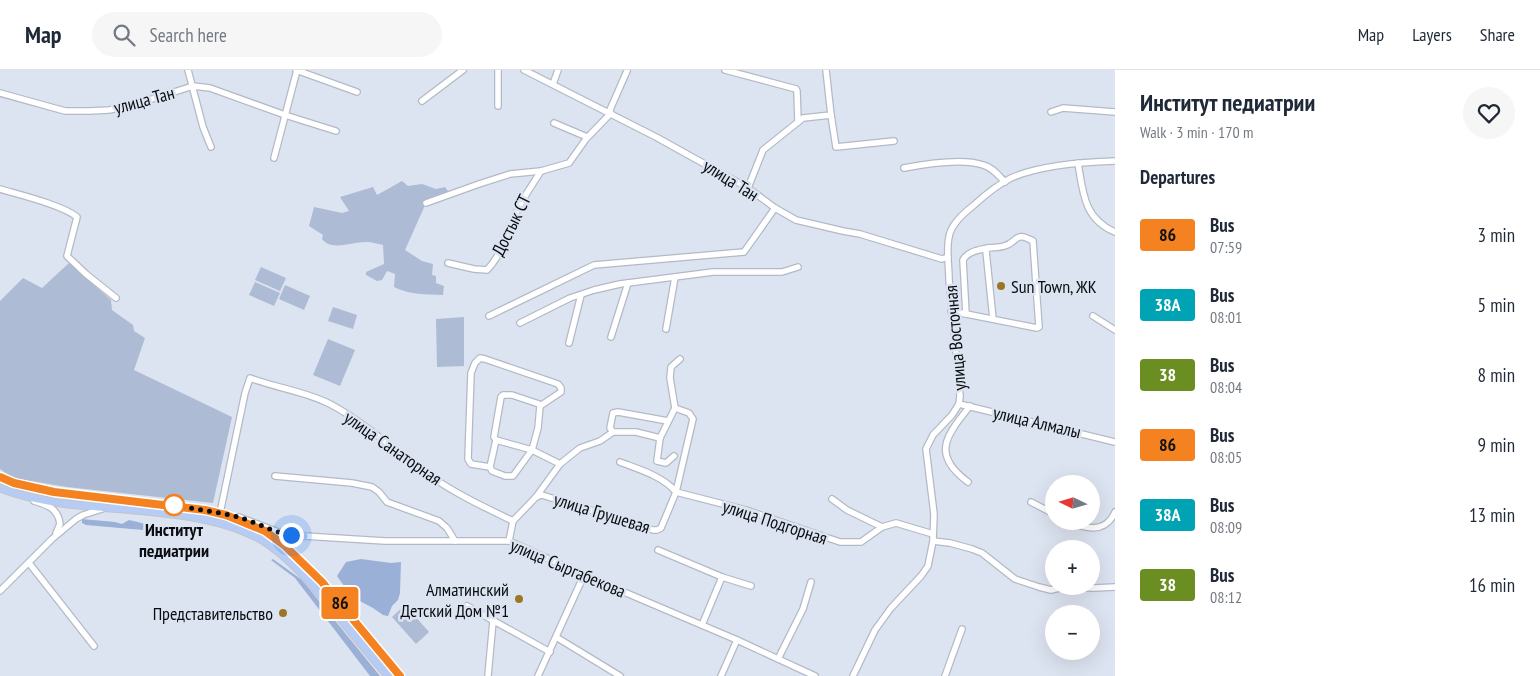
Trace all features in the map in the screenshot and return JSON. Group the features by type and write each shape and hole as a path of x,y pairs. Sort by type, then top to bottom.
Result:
{"main road":[{"path":"0,478 54,492 187,507 220,513 265,531 292,551 322,582 400,676"},
{"path":"0,488 51,501 209,520 262,541 294,567 323,598 388,676"},
{"path":"292,551 290,546 292,540 304,536"}],"street":[{"path":"188,70 203,128 211,147"},
{"path":"274,158 297,70 357,92"},
{"path":"422,101 463,70"},
{"path":"498,70 498,106"},
{"name":"улица Тан","path":"524,70 656,136 748,188 775,208 805,223 860,234 942,259 948,257"},
{"path":"553,84 558,70"},
{"path":"725,70 796,89 798,122"},
{"path":"826,70 836,147 894,141"},
{"path":"610,113 627,71"},
{"name":"улица Тан","path":"0,93 65,111 89,111 133,106 193,86 210,88 285,115 336,130"},
{"path":"1051,112 1063,108 1115,112"},
{"name":"Достык СТ","path":"426,203 510,174 540,172 569,163 588,137 610,113"},
{"path":"748,188 763,150 803,118 831,115"},
{"path":"554,123 588,137"},
{"path":"904,168 943,163 976,163 988,167 1004,182 1032,172 1078,163 1115,161"},
{"path":"1078,163 1085,202 1089,211 1097,221 1115,232"},
{"name":"Достык СТ","path":"448,263 487,270 492,265 504,241 518,207 540,172"},
{"name":"улица Восточная","path":"853,676 875,630 891,608 925,571 930,559 934,504 926,449 933,436 952,415 959,404 960,388 951,311 948,257 949,238 950,233 969,209 1004,182"},
{"path":"0,189 50,204 77,216 67,256 116,298"},
{"path":"489,316 594,265 744,252 775,208"},
{"path":"951,311 966,314 993,319 1037,328 1039,325 1033,241 1022,236 1015,238 1010,244 1004,246 988,248 965,255 963,260 966,314"},
{"path":"988,248 986,255 993,319"},
{"path":"520,323 570,298 594,290 628,283 713,272 782,272 798,267"},
{"path":"666,329 675,277"},
{"path":"610,337 628,283"},
{"path":"569,343 582,295"},
{"path":"1093,316 1115,330"},
{"path":"480,358 558,384 561,388 560,392 540,406 538,428 532,450 513,476 505,476 492,471 490,468 471,464 468,459 471,373 475,363 480,358"},
{"path":"674,456 666,463 657,461 660,438 675,408 670,378 672,367 680,359"},
{"name":"улица Санаторная","path":"220,513 245,393 250,378 312,396 331,404 368,428 430,476 460,496 513,521"},
{"path":"490,468 496,440 494,437 500,397 512,395 540,406"},
{"name":"улица Алмалы","path":"959,404 1115,442"},
{"path":"968,482 957,474 947,461 945,448 950,431 970,406"},
{"name":"улица Грушевая","path":"513,521 536,497 542,495 657,530 661,528 668,516 676,492 693,419 689,413 675,408"},
{"path":"612,432 610,428 613,413 618,412 668,421"},
{"path":"536,497 560,464 580,448 600,441 612,432 636,432 660,438"},
{"path":"496,440 532,450 560,464"},
{"name":"улица Подгорная","path":"620,462 647,472 676,492 746,510 840,542 861,542 882,527"},
{"path":"275,476 372,487 387,502 439,521 447,528 455,541"},
{"path":"0,591 30,563 60,528 57,513 48,506 8,491"},
{"path":"832,499 847,510 882,527 896,523 933,538 982,553 1015,579 1039,587 1052,590 1064,587 1115,587"},
{"path":"1032,502 1045,509"},
{"path":"52,539 83,514 107,508"},
{"path":"1100,528 1112,519 1115,512"},
{"name":"улица Сыргабекова","path":"220,513 248,520 282,533 304,536 385,541 509,541 815,676"},
{"path":"509,541 513,521"},
{"name":"улица Грушевая","path":"658,550 722,577 751,586"},
{"path":"30,563 94,646"},
{"path":"538,676 584,575"},
{"path":"702,625 722,577"},
{"path":"778,659 803,609 811,582"},
{"path":"467,606 550,652"},
{"path":"488,676 493,621"},
{"path":"945,676 962,629"},
{"path":"556,637 620,676"},
{"path":"721,676 737,640"}],"shaded area":[{"path":"402,181 408,186 422,184 436,189 445,187 450,194 426,203 405,250 422,261 433,264 432,275 436,276 436,283 444,286 443,295 418,294 400,290 394,287 395,274 387,271 382,280 377,281 366,275 366,272 384,264 383,245 361,242 331,245 322,239 323,235 309,226 314,207 342,213 349,211 340,197 373,187 377,195"},
{"path":"69,263 111,300 112,310 133,325 134,331 145,338 134,370 232,417 213,503 67,487 13,478 0,469 0,301 23,278 42,288"},
{"path":"261,267 286,278 280,291 255,280"},
{"path":"255,282 280,293 274,306 249,295"},
{"path":"285,285 310,296 304,310 279,299"},
{"path":"333,307 357,315 353,329 328,321"},
{"path":"464,317 464,366 437,367 436,319"},
{"path":"328,339 355,350 340,386 313,375"},
{"path":"0,479 66,496 183,511 231,522 261,533 259,534 230,523 184,513 66,499 9,488 0,483"},
{"path":"82,519 122,524 129,520 146,524 143,530 86,525 82,523"},
{"path":"273,559 302,580 380,676 370,676 295,578 271,560"},
{"path":"361,559 391,563 401,562 400,593 388,616 352,597 337,576 346,562"},
{"path":"405,605 429,632 416,644 392,617"}],"bus line":[{"name":"86","path":"0,477 14,483 54,492 187,507 220,513 265,531 284,545 322,582 400,676"}],"place":[{"name":"Sun Town, ЖК","path":"1001,286"},
{"name":"Институт педиатрии","path":"174,505"},
{"name":"Алматинский Детский Дом №1","path":"519,599"},
{"name":"Представительство","path":"283,613"}],"route":[{"path":"174,505 248,520 291,535"}]}
